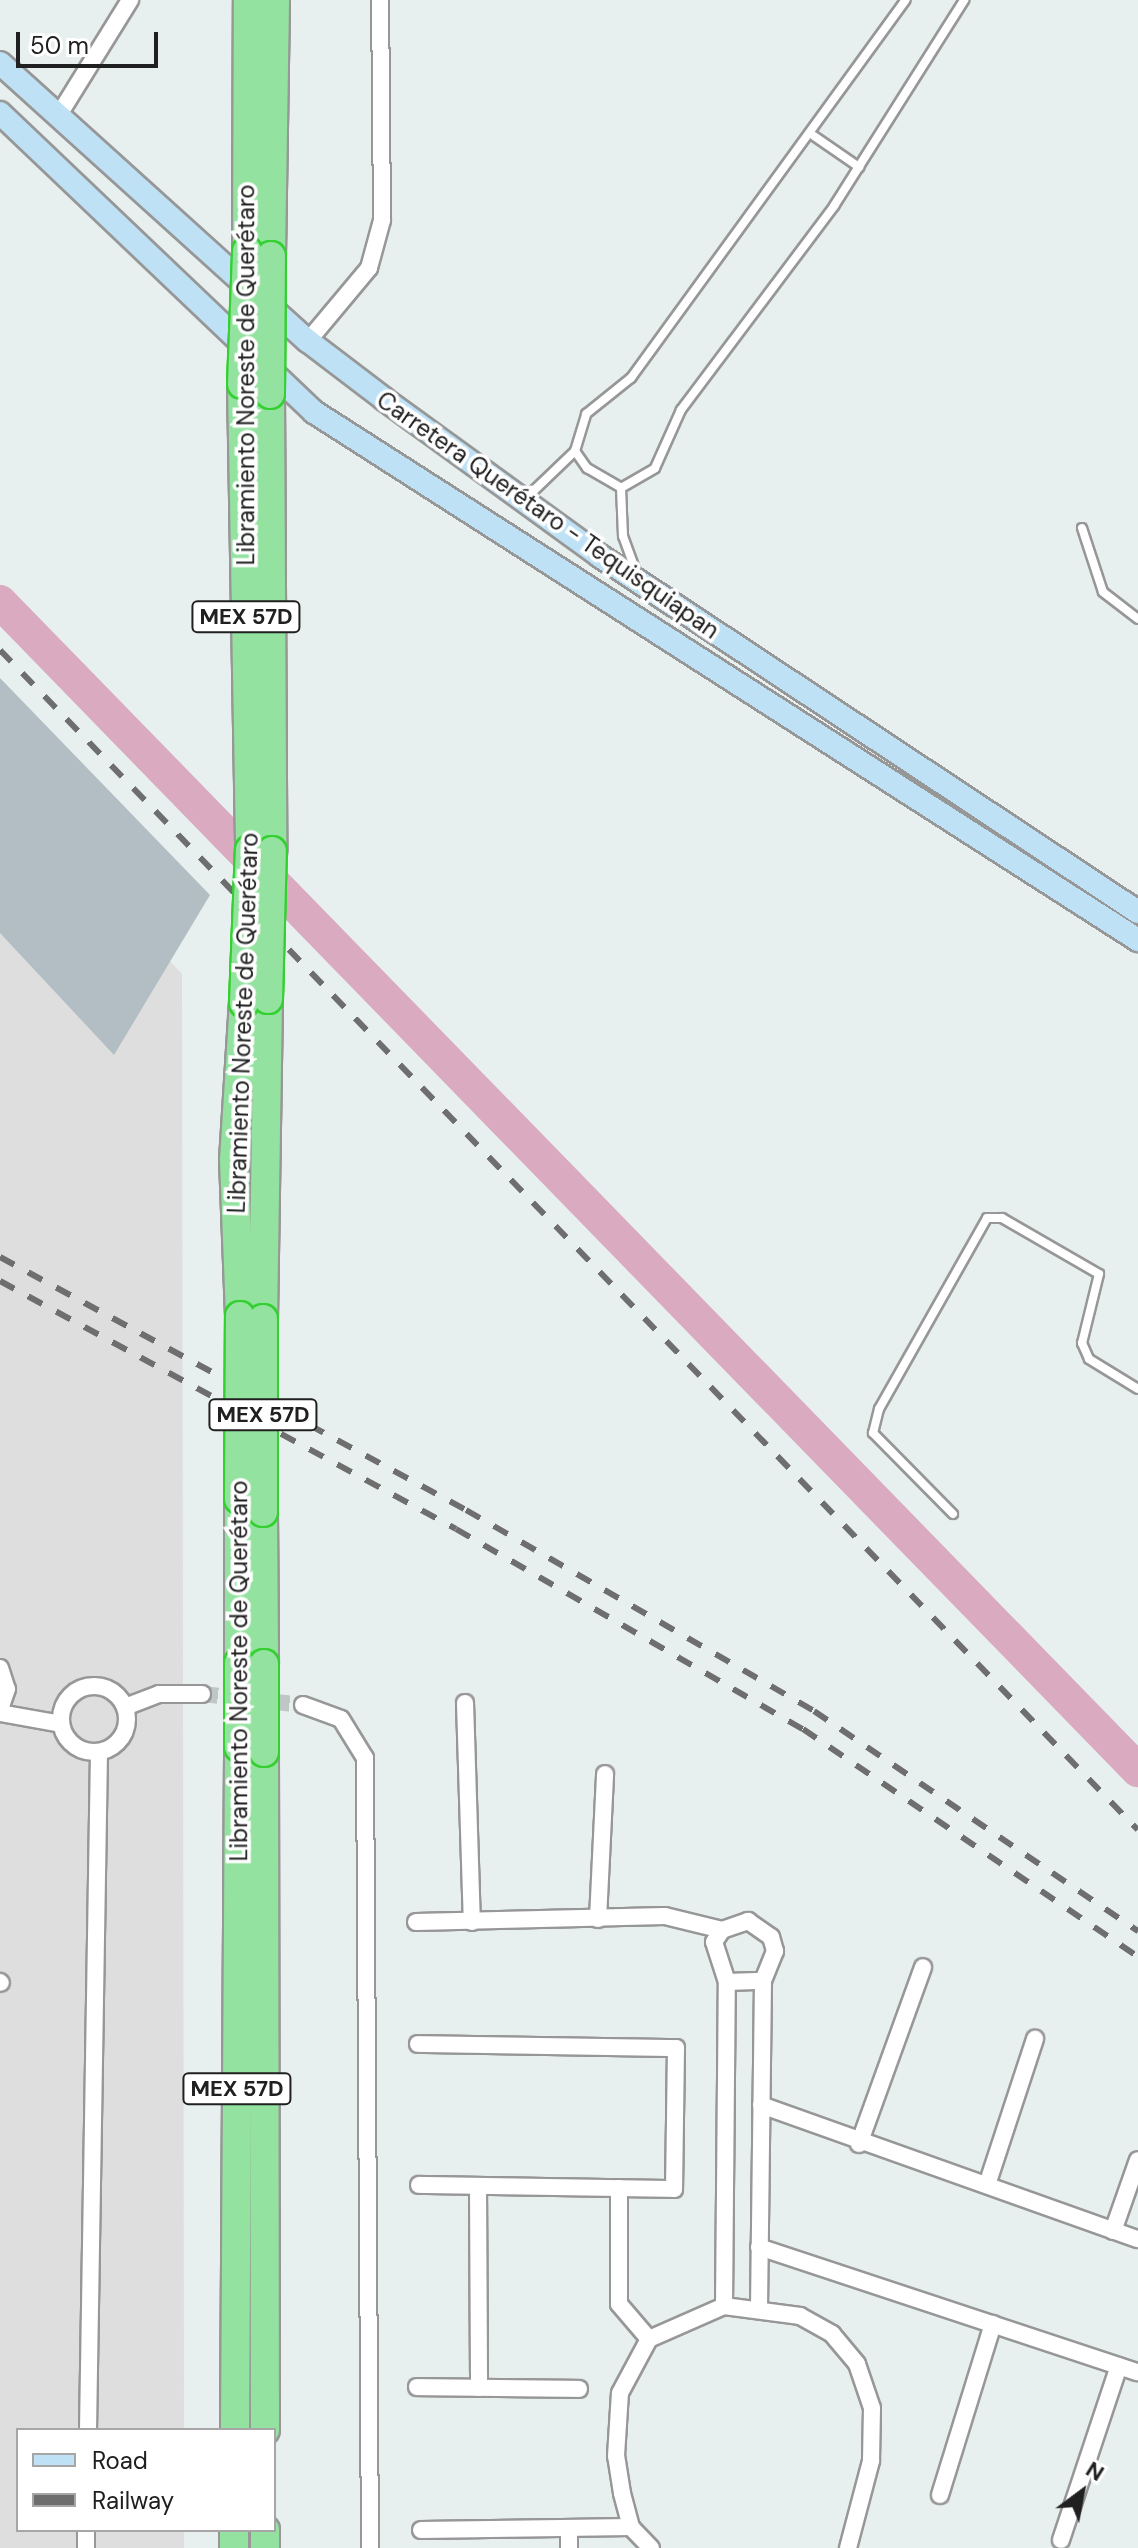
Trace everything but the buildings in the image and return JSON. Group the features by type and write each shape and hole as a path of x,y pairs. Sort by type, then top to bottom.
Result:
{"highway":[{"name":"Libramiento Noreste de Querétaro","path":"248,0 259,254 270,394 251,1317 252,1750 265,2428"},
{"name":"Libramiento Noreste de Querétaro","path":"261,850 242,384 259,254 275,0"},
{"name":"Libramiento Noreste de Querétaro","path":"235,2428 252,1750"}],"main road":[{"name":"Carretera Querétaro - Tequisquiapan","path":"0,63 60,113 308,341 640,583 1138,912"},
{"name":"Carretera Querétaro - Tequisquiapan","path":"0,113 314,412 1138,940"}],"street":[{"path":"60,113 130,0"},
{"path":"308,341 369,268 382,220 380,0"},
{"path":"3,1671 0,1711 61,1724"},
{"path":"89,1686 114,1693 125,1707 120,1739 99,1752 74,1746 61,1724 67,1699 89,1686"},
{"path":"125,1707 159,1694 202,1694"},
{"path":"465,1703 472,1922"},
{"path":"303,1705 341,1719 365,1758 370,2548"},
{"path":"88,2428 99,1752"},
{"path":"598,1919 605,1774"},
{"path":"416,1922 684,1917 722,1930 748,1921 771,1937 775,1951 763,1981 759,2309"},
{"path":"722,1930 713,1956 727,1982 724,2306"},
{"path":"859,2144 923,1967"},
{"path":"727,1982 763,1981"},
{"path":"987,2185 1035,2039"},
{"path":"418,2044 676,2048 674,2189 419,2185"},
{"path":"761,2105 859,2144 987,2185 1138,2239"},
{"path":"1113,2231 1138,2160"},
{"path":"478,2186 479,2388"},
{"path":"619,2188 619,2304 649,2339"},
{"path":"759,2247 1138,2372"},
{"path":"651,2548 631,2527 616,2456 617,2413 626,2376 649,2339 724,2306 800,2316 832,2334 857,2364 872,2408 871,2461 848,2548"},
{"path":"940,2495 993,2324"},
{"path":"1061,2540 1119,2366"},
{"path":"417,2387 579,2389"},
{"path":"421,2530 631,2527"},
{"path":"569,2528 569,2548"}],"lane":[{"path":"524,501 575,451 586,414 631,378 814,136 906,0"},
{"path":"621,488 655,468 681,410 859,167 964,0"},
{"path":"814,136 859,167"},
{"path":"575,451 587,468 621,488"},
{"path":"621,488 623,536 640,583"},
{"path":"1082,528 1103,592 1138,619"},
{"path":"953,1514 873,1433 921,1330 987,1218 1002,1218 1099,1274 1082,1343 1089,1359 1138,1389"}],"shaded area":[{"path":"0,678 210,895 114,1055 0,933"},
{"path":"0,780 182,974 184,2428 16,2428 16,2532 184,2532 184,2548 0,2548"}],"waterway":[{"path":"0,602 1138,1770"}],"tunnel":[{"path":"202,1694 303,1705"}],"railway":[{"path":"0,650 1138,1830"},
{"path":"0,1257 466,1510 814,1711 1138,1931"},
{"path":"0,1281 456,1529 803,1729 1138,1957"}]}
